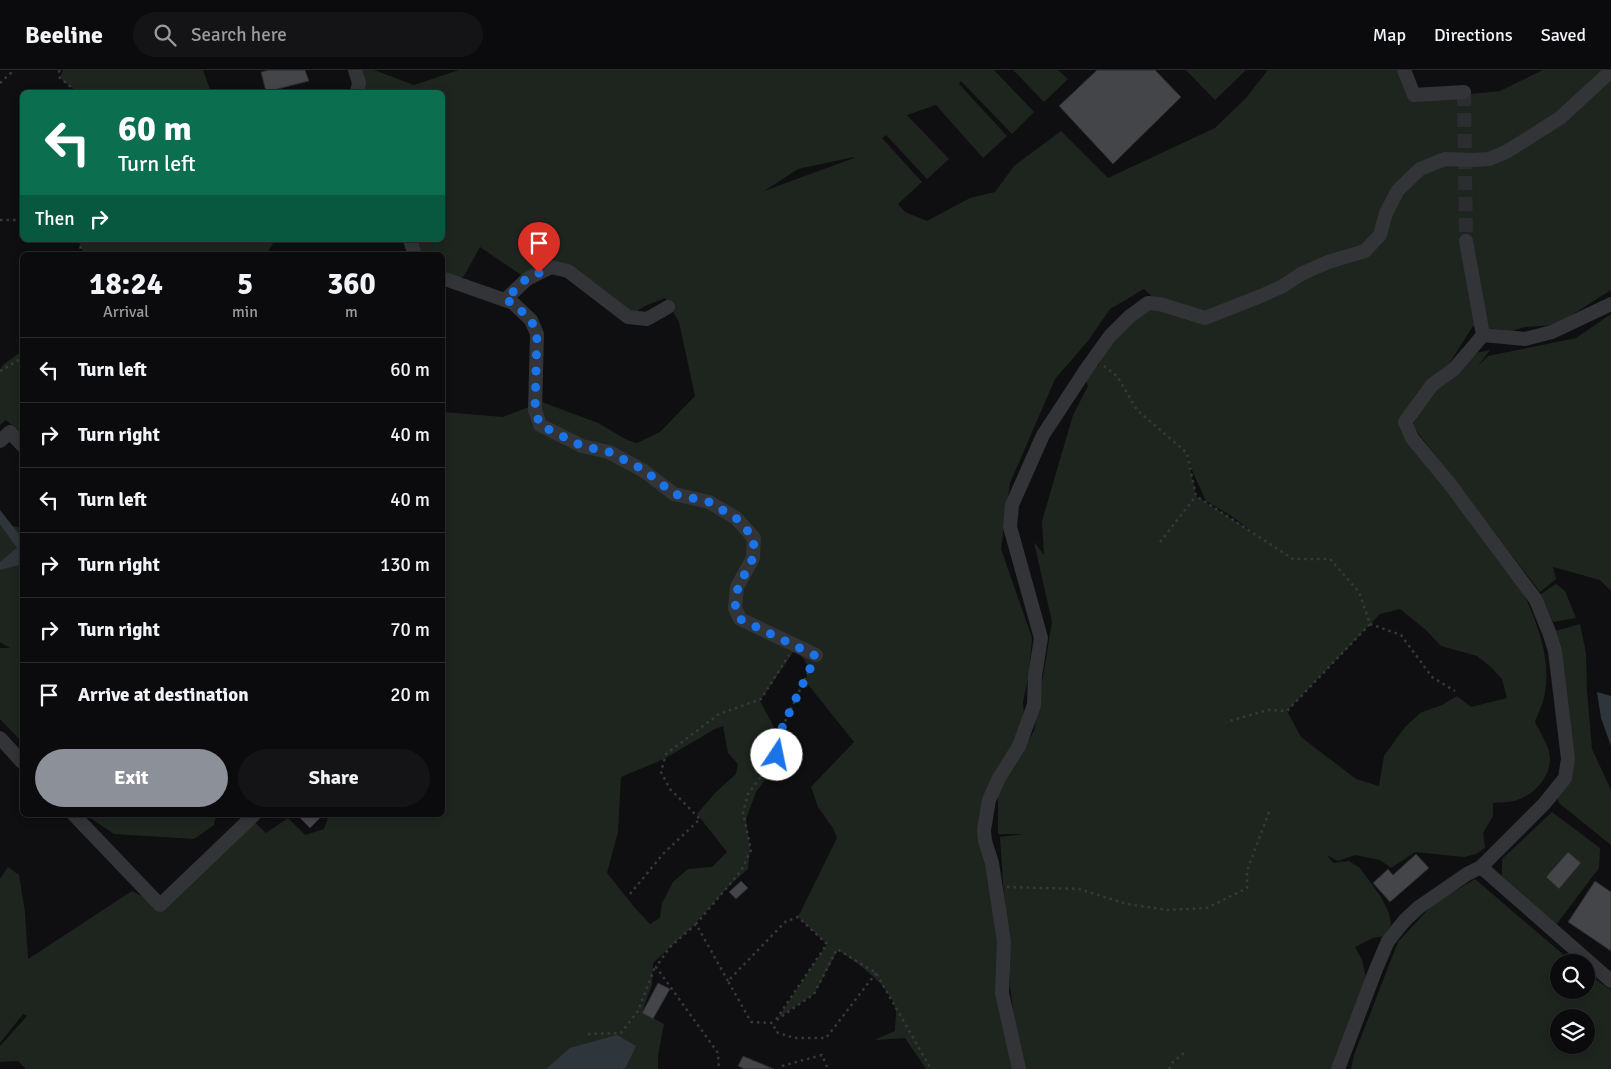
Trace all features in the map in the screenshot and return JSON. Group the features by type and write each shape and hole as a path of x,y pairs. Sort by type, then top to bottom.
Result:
{"street":[{"path":"355,70 359,83 357,90"},
{"path":"1404,70 1414,95 1464,92"},
{"path":"1019,1069 1002,993 1004,942 992,863 985,841 984,830 989,800 999,778 1019,746 1034,705 1035,676 1042,638 1010,527 1012,506 1044,435 1110,336 1129,317 1148,303 1160,304 1205,318 1268,292 1328,262 1366,251 1380,235 1386,213 1398,190 1420,169 1445,159 1489,159 1506,152 1560,118 1611,72"},
{"path":"1338,1069 1388,941 1419,906 1481,867 1544,804 1565,778 1568,759 1555,651 1536,600 1412,438 1405,422 1432,385 1454,369 1482,335 1466,242"},
{"path":"505,300 526,279 551,267 568,271 628,317 647,319 668,307"},
{"path":"445,279 513,303 531,320 537,334 535,410 540,425 582,446 609,452 644,470 674,494 709,502 736,518 754,538 753,558 738,587 735,608 740,619 816,656"},
{"path":"1482,335 1525,339 1552,332 1598,312 1611,304"},
{"path":"0,441 10,432 20,443"},
{"path":"0,738 20,760"},
{"path":"76,817 160,905 252,817"},
{"path":"1481,867 1611,981"}],"path":[{"path":"0,83 12,70"},
{"path":"59,70 60,78 75,90"},
{"path":"0,220 20,220"},
{"path":"1094,358 1116,376 1137,410 1187,453 1196,496 1293,558 1330,560 1359,592 1370,624"},
{"path":"0,371 20,359"},
{"path":"1160,542 1196,496"},
{"path":"1370,624 1401,635 1432,677 1455,691"},
{"path":"1226,722 1268,710 1287,711 1370,624"},
{"path":"630,894 663,854 700,819 670,789 661,772 666,754 719,714 762,699 787,658 797,646"},
{"path":"588,1034 621,1033 638,1011 656,967 670,946 696,924 741,871 751,850 743,812 748,794 777,755 782,728 816,656"},
{"path":"996,887 1079,889 1127,904 1167,910 1207,908 1246,888 1247,871 1269,812"},
{"path":"728,981 785,922 798,916 827,944 775,1021 814,994 837,949 876,973 931,1069"},
{"path":"696,924 751,1022 773,1023 776,1032 794,1038 826,1038 876,973"},
{"path":"656,967 718,1053 719,1069"},
{"path":"1169,1069 1173,1062 1184,1053"},
{"path":"782,1066 822,1055 828,1069"}],"shaded area":[{"path":"63,70 203,70 210,90 75,90 60,78"},
{"path":"357,70 374,70 414,85 459,70 994,70 1034,112 1012,134 961,81 959,84 1007,136 983,158 936,105 907,115 949,159 927,179 886,135 882,138 922,182 898,204 905,212 927,221 970,198 995,192 1014,166 1061,131 1108,178 1215,128 1246,98 1268,70 1402,70 1410,100 1500,91 1543,70 1611,70 1611,290 1556,325 1525,327 1511,331 1473,326 1449,364 1398,422 1457,494 1523,592 1538,628 1546,666 1544,696 1535,722 1550,754 1549,766 1540,784 1523,798 1493,803 1493,816 1483,833 1485,848 1476,854 1464,857 1415,852 1391,868 1380,860 1355,855 1338,861 1327,855 1333,863 1349,861 1360,868 1381,897 1389,913 1391,925 1384,936 1373,938 1355,947 1362,960 1367,982 1336,1055 1333,1069 1020,1069 1010,985 1000,837 1024,834 998,834 998,793 1034,731 1052,622 1034,542 1044,555 1042,521 1073,415 1088,386 1086,381 1095,366 1098,366 1108,346 1137,315 1160,304 1144,289 1110,309 1088,341 1055,379 1010,483 1001,549 1032,638 1029,674 1023,702 1025,731 1009,755 996,785 986,823 989,884 998,937 1004,1000 1017,1069 926,1069 905,1038 874,1040 895,1031 896,1011 893,1002 888,993 873,976 838,950 814,994 778,1018 827,944 798,917 837,838 833,828 818,807 811,787 854,742 806,682 808,666 796,648 760,701 775,729 782,756 756,792 746,819 750,848 748,869 728,887 692,927 653,963 652,985 642,1012 664,1024 658,1056 658,1069 26,1069 18,1061 0,1062 0,1046 27,1016 23,1014 0,1043 0,879 8,867 19,875 25,912 28,959 132,891 162,907 252,820 266,833 288,818 305,835 324,829 328,817 445,817 445,412 503,417 542,402 598,423 627,440 637,443 660,432 695,396 679,322 665,298 645,306 628,317 583,282 551,267 527,279 480,247 464,276 452,282 445,279 445,252 414,252 411,242 445,242 445,90 357,90 359,83","holes":["854,158 764,191 798,169","1185,442 1191,468 1206,501 1230,515 1254,533 1196,496","1400,609 1426,630 1441,646 1477,656 1492,668 1502,679 1507,698 1471,707 1457,696 1442,705 1420,713 1405,727 1384,756 1379,786 1356,779 1301,737 1287,711 1380,614","723,726 728,753 738,764 736,774 716,792 697,814 727,852 712,867 688,869 673,882 662,903 660,918 650,924 607,873 618,832 621,777 664,759"]},
{"path":"1013,70 1058,70 1068,79 1044,102"},
{"path":"1186,70 1244,70 1245,71 1215,100"},
{"path":"79,242 272,242 273,244 267,252 83,252"},
{"path":"1611,314 1611,591 1600,580 1553,567 1556,579 1540,592 1413,426 1416,416 1431,395 1476,353 1490,350 1478,366 1488,356 1576,338"},
{"path":"20,352 20,431 6,420 0,425 0,370 3,365"},
{"path":"0,510 20,535 20,568 19,565 0,570 0,562 17,548 0,524"},
{"path":"0,523 20,528 20,740 0,719 0,648 10,648 0,642"},
{"path":"1556,584 1565,591 1576,618 1553,622 1541,594"},
{"path":"1580,624 1586,653 1592,749 1611,790 1611,845 1559,803 1557,797 1565,776 1555,631"},
{"path":"1597,692 1611,696 1611,746 1601,718"},
{"path":"1552,812 1600,848 1599,868 1556,925 1502,876 1502,859"},
{"path":"89,817 216,817 214,825 194,839 114,834"},
{"path":"1475,879 1563,954 1550,954 1550,999 1595,999 1595,979 1611,990 1611,1069 1351,1069 1354,1055 1398,942 1433,904"},
{"path":"617,1035 636,1046 626,1067 623,1069 546,1069 570,1048"}],"building":[{"path":"269,70 305,70 309,81 274,90 266,90 261,72"},
{"path":"1097,70 1155,70 1181,97 1113,164 1059,106"},
{"path":"299,817 321,817 310,828"},
{"path":"1568,852 1581,863 1559,889 1546,877"},
{"path":"1416,854 1429,868 1390,902 1373,883 1388,869 1393,875"},
{"path":"741,881 748,888 736,899 729,892"},
{"path":"1595,881 1611,892 1611,951 1568,922"},
{"path":"658,983 670,989 653,1019 642,1013"},
{"path":"743,1056 774,1069 744,1069 738,1066"}],"tunnel":[{"path":"1464,92 1466,241"}],"route":[{"path":"539,273 526,279 505,300 513,303 531,320 537,334 535,410 540,425 582,446 609,452 644,470 674,494 709,502 736,518 754,538 753,558 738,587 735,608 740,619 816,656 782,728 777,755"}]}
